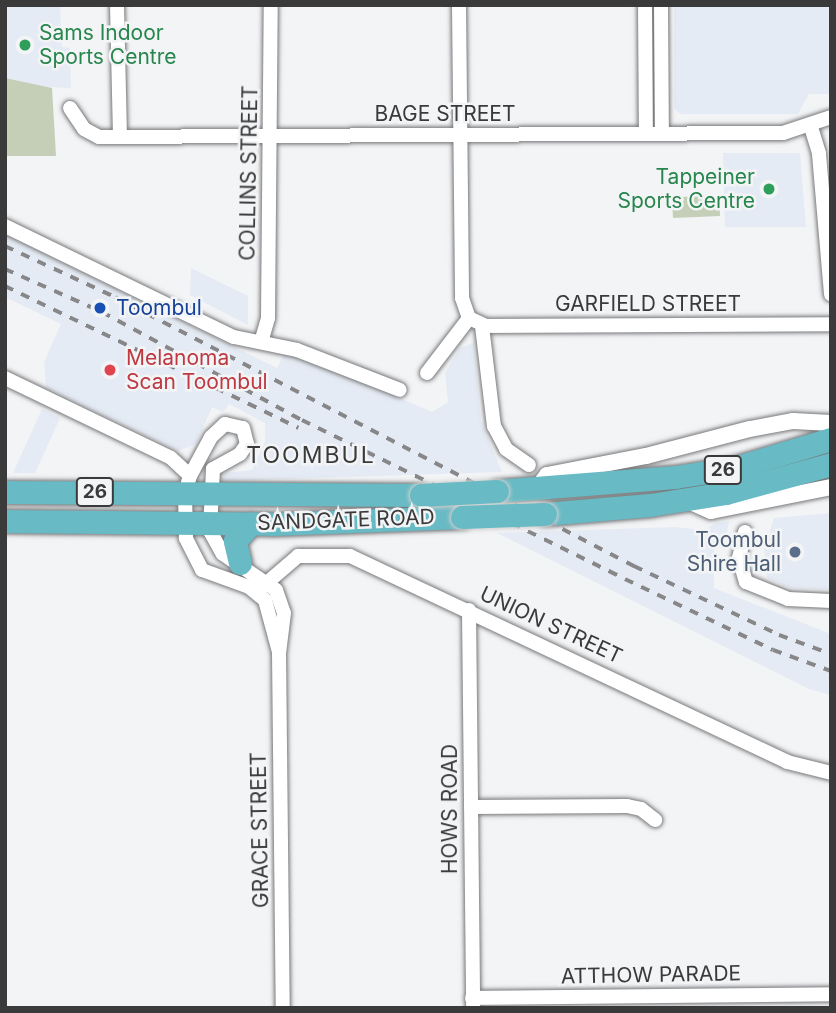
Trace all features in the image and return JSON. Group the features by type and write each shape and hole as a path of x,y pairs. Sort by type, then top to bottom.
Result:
{"highway":[{"name":"SANDGATE ROAD","path":"5,492 188,484 209,494 421,495 535,491 612,486 734,468 831,439"},
{"name":"SANDGATE ROAD","path":"5,521 209,520 251,523 545,514 686,500 757,487 831,464"},
{"path":"240,563 235,541 251,523"}],"street":[{"path":"117,5 120,136"},
{"name":"COLLINS STREET","path":"262,340 268,318 271,5"},
{"path":"459,5 462,304 469,318 482,326 494,426 506,449 528,466"},
{"path":"645,5 646,133"},
{"path":"661,5 662,133"},
{"name":"BAGE STREET","path":"71,108 91,134 120,136 783,133 811,127 831,117"},
{"path":"811,127 820,154 831,294"},
{"path":"5,226 234,337 252,342 262,340 400,390"},
{"path":"427,373 469,318"},
{"name":"GARFIELD STREET","path":"482,326 831,324"},
{"path":"5,378 171,458 201,460"},
{"path":"535,491 547,475 636,458 779,422 831,423"},
{"name":"GRACE STREET","path":"188,484 220,427 230,424 243,428 247,444 240,454 213,470 209,520 218,548 240,563 262,586 281,598 284,612 279,652 283,1008"},
{"path":"171,458 188,484 184,520 188,548 202,570 262,586"},
{"name":"SANDGATE ROAD","path":"686,500 711,511 831,487"},
{"path":"745,532 739,558 746,582 788,599 831,601"},
{"name":"UNION STREET","path":"262,586 298,556 334,553 369,563 787,762 831,773"},
{"name":"HOWS ROAD","path":"470,610 472,1003"},
{"path":"471,807 626,806 641,808 655,820"},
{"name":"ATTHOW PARADE","path":"472,1003 664,1002 831,995"}],"shaded area":[{"path":"5,5 60,5 62,47 70,48 71,88 28,86 5,78"},
{"path":"674,5 831,5 831,94 809,94 798,114 680,114 674,108"},
{"name":"Tappeiner Sports Centre","path":"723,153 800,153 806,227 725,227"},
{"path":"5,234 277,368 287,349 432,412 448,402 445,373 460,348 474,343 481,421 502,472 222,481 225,473 252,470 265,442 265,423 229,404 223,412 212,407 196,444 178,451 46,388 44,362 61,324 5,297"},
{"path":"191,268 248,296 248,325 190,295"},
{"path":"42,409 60,418 35,473 13,473"},
{"path":"831,513 831,590 790,588 767,578 764,549 774,518"},
{"path":"729,521 727,533 714,538 714,588 831,634 831,695 809,689 497,533 673,527 705,530 715,523"}],"green space":[{"path":"5,78 52,88 56,156 5,156"},
{"path":"719,196 720,216 673,218 672,197"}],"railway":[{"path":"5,246 115,297 634,566 779,635 831,654"},
{"path":"5,269 102,312 302,420 625,579 773,650 831,671"},
{"path":"5,286 299,428"}],"place":[{"name":"Sams Indoor Sports Centre","path":"25,45"},
{"name":"Tappeiner Sports Centre","path":"769,189"},
{"name":"Toombul","path":"100,308"},
{"name":"Melanoma Scan Toombul","path":"110,370"},
{"name":"Toombul Shire Hall","path":"795,552"}],"district":[{"name":"TOOMBUL","path":"311,455"}]}
